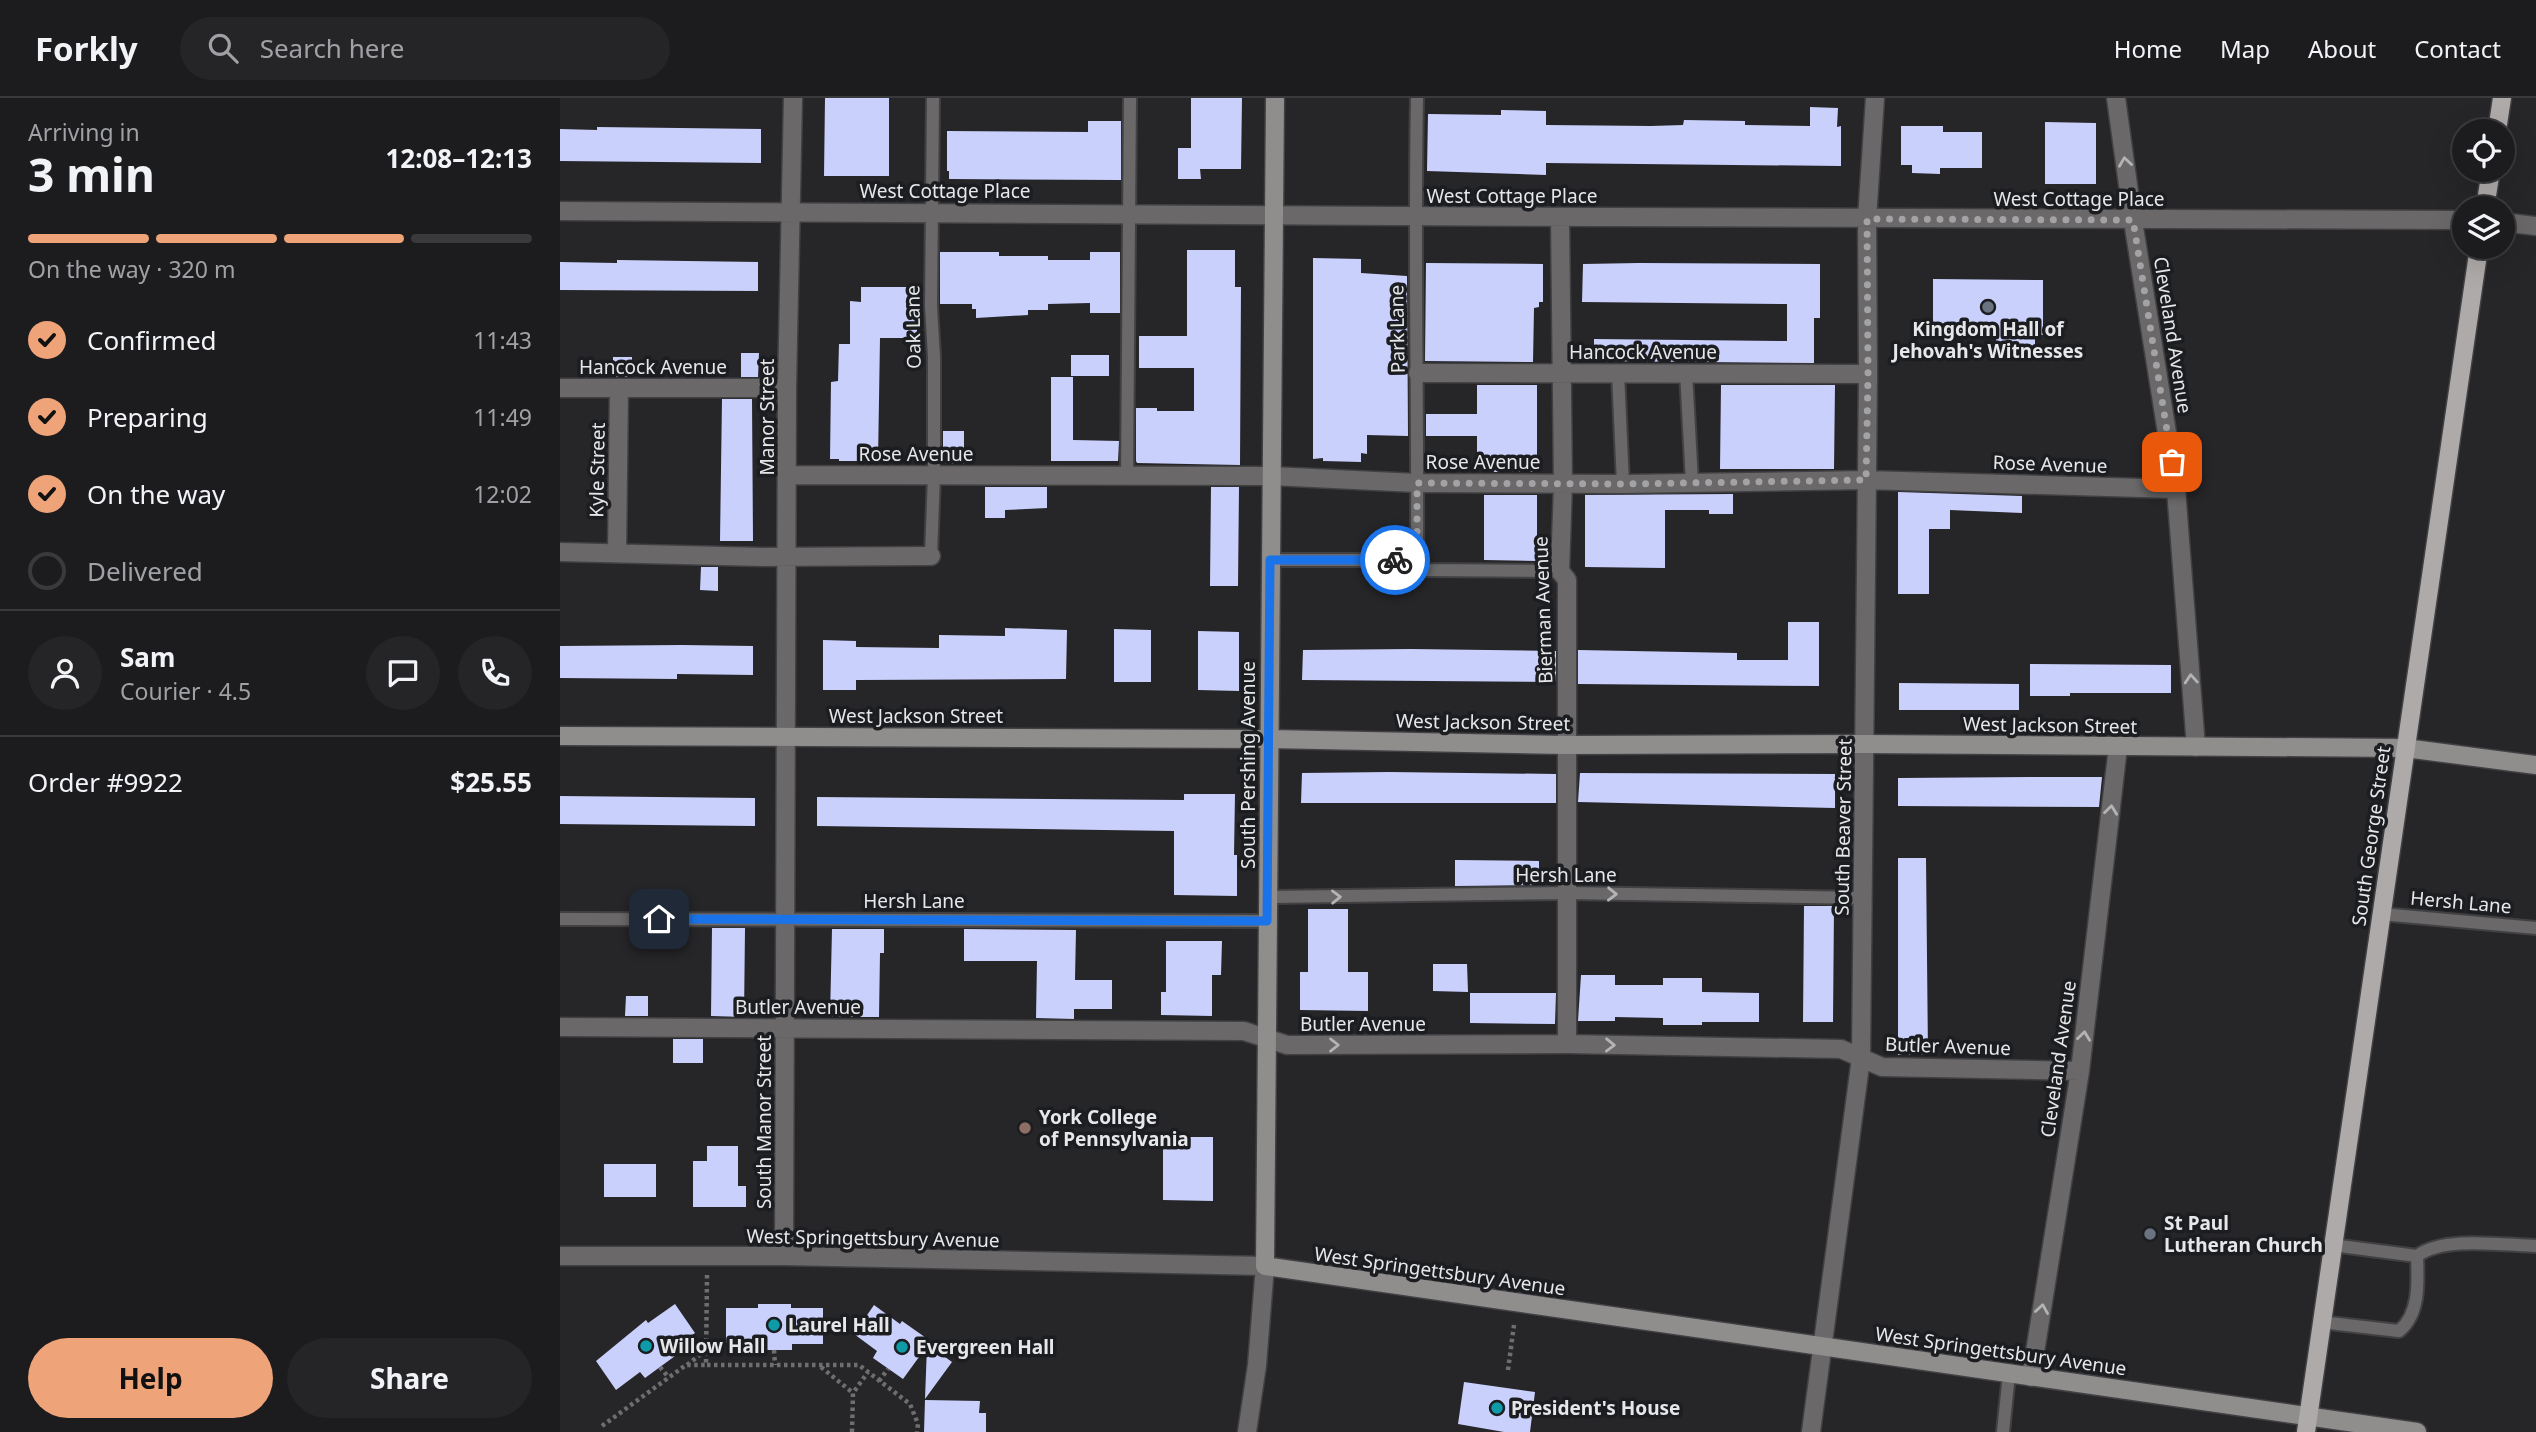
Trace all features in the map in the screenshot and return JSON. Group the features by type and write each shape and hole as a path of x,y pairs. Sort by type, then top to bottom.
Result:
{"main road":[{"path":"2499,119 2502,98"},
{"name":"South George Street","path":"2307,1424 2477,259"}],"street":[{"name":"Manor Street","path":"786,737 793,98"},
{"name":"South Pershing Avenue","path":"1247,1432 1257,1365 1265,1266 1275,98"},
{"name":"South Beaver Street","path":"1811,1432 1861,1058 1868,374 1867,219 1875,98"},
{"name":"Cleveland Avenue","path":"2116,98 2176,489 2196,747"},
{"name":"West Cottage Place","path":"560,211 2452,220"},
{"name":"Bierman Avenue","path":"1560,217 1563,484 1560,571 1567,580 1567,1044"},
{"path":"2515,224 2536,226"},
{"name":"Hancock Avenue","path":"1418,373 1868,374"},
{"name":"Hancock Avenue","path":"560,388 788,388"},
{"name":"Kyle Street","path":"617,553 619,388"},
{"name":"Rose Avenue","path":"789,475 1271,476 1417,483 1563,484 1866,480 2176,489"},
{"path":"560,552 788,557 931,556"},
{"name":"West Jackson Street","path":"560,736 1269,739 1567,745 2405,748 2536,765"},
{"name":"South Manor Street","path":"784,1256 786,737"},
{"name":"Cleveland Avenue","path":"2031,1377 2080,1070 2118,747"},
{"name":"Butler Avenue","path":"560,1027 1244,1031 1287,1045 1567,1044 1841,1049 1886,1068 2080,1070"},
{"name":"West Springettsbury Avenue","path":"560,1256 784,1256 1265,1266 2031,1377 2307,1424 2417,1432"}],"lane":[{"name":"Oak Lane","path":"931,556 934,475 934,357 930,306 933,98"},
{"path":"1127,475 1130,98"},
{"name":"Park Lane","path":"1417,98 1417,560"},
{"path":"1686,372 1692,483"},
{"path":"1618,373 1623,484"},
{"path":"1270,560 1417,560 1419,566 1426,570 1560,571"},
{"name":"Hersh Lane","path":"1268,897 1568,893 1864,898"},
{"name":"Hersh Lane","path":"2381,914 2536,928"},
{"name":"Hersh Lane","path":"560,919 1267,921"},
{"path":"2332,1245 2417,1256 2428,1249 2446,1246 2536,1246"},
{"path":"2320,1322 2399,1331 2409,1322 2415,1304 2417,1256"},
{"path":"2003,1432 2009,1374"}],"path":[{"path":"706,1365 707,1275"},
{"path":"1508,1370 1514,1325"},
{"path":"774,1350 775,1366"},
{"path":"601,1426 706,1351"},
{"path":"687,1365 859,1365 910,1404 918,1424 918,1432"},
{"path":"820,1366 853,1392"},
{"path":"660,1367 668,1378"},
{"path":"879,1381 888,1369"},
{"path":"852,1432 853,1392 868,1372"}],"building":[{"path":"825,98 889,98 889,176 824,176"},
{"path":"1191,98 1242,98 1241,169 1200,169 1201,179 1178,179 1178,148 1191,148"},
{"path":"1810,107 1838,108 1841,166 1546,163 1546,175 1427,171 1428,114 1501,115 1501,110 1546,111 1546,125 1683,125 1684,120 1810,126"},
{"path":"1088,121 1121,121 1121,180 949,179 947,131 1088,132"},
{"path":"2045,122 2096,123 2096,184 2045,184"},
{"path":"1901,126 1943,126 1943,132 1982,132 1982,168 1940,168 1940,174 1912,173 1912,165 1901,165"},
{"path":"597,127 761,129 761,163 560,161 560,129 597,130"},
{"path":"1187,250 1235,250 1235,287 1241,287 1240,465 1136,461 1136,408 1194,411 1194,368 1139,368 1139,336 1187,336"},
{"path":"940,252 999,252 999,256 1048,256 1048,260 1090,260 1090,252 1120,252 1120,313 1090,313 1090,303 1048,304 1048,310 1028,310 1028,315 976,318 976,309 972,309 972,304 940,304"},
{"path":"1313,258 1361,259 1361,273 1407,276 1408,436 1367,435 1367,454 1361,453 1361,462 1313,459"},
{"path":"617,260 758,262 758,291 560,290 560,262 617,263"},
{"path":"1426,263 1543,264 1543,302 1539,302 1539,307 1534,308 1533,362 1425,361"},
{"path":"1583,264 1820,264 1820,318 1814,318 1814,363 1594,361 1594,339 1787,341 1787,304 1582,302"},
{"name":"Kingdom Hall of Jehovah's Witnesses","path":"1933,279 2043,280 2043,335 2035,335 2035,360 1996,360 1996,334 1933,333"},
{"path":"861,287 917,287 917,338 880,338 878,461 839,461 830,459 831,382 838,381 839,344 850,344 850,301 861,302"},
{"path":"741,353 759,353 758,377 741,377"},
{"path":"1071,355 1109,355 1109,376 1071,376"},
{"path":"613,357 632,357 632,377 613,377"},
{"path":"1051,377 1073,377 1073,440 1119,441 1118,461 1051,461"},
{"path":"1477,385 1537,385 1537,472 1484,472 1484,466 1477,466 1477,436 1426,436 1426,414 1477,414"},
{"path":"1721,385 1835,385 1834,469 1720,469"},
{"path":"722,399 752,399 753,541 720,541"},
{"path":"943,431 964,431 964,464 943,464"},
{"path":"985,487 1047,487 1047,508 1005,510 1005,518 985,518"},
{"path":"1211,487 1239,487 1238,586 1210,586"},
{"path":"1898,492 2022,496 2022,513 1950,510 1950,529 1929,529 1929,594 1898,594"},
{"path":"1733,494 1733,514 1709,514 1709,510 1665,510 1665,568 1585,567 1585,495"},
{"path":"1484,495 1537,495 1537,561 1484,560"},
{"path":"701,567 718,567 718,591 700,590"},
{"path":"1788,622 1819,622 1819,686 1578,684 1578,650 1737,653 1737,660 1788,660"},
{"path":"1005,628 1067,630 1066,679 856,680 856,690 823,690 823,640 856,641 856,647 939,648 939,635 1005,636"},
{"path":"1114,629 1151,630 1151,682 1114,682"},
{"path":"1198,631 1239,632 1239,691 1198,690"},
{"path":"560,646 753,646 753,675 677,674 677,679 560,678"},
{"path":"1303,650 1556,651 1556,682 1302,680"},
{"path":"2030,664 2171,665 2171,693 2070,693 2070,696 2030,696"},
{"path":"1899,683 2019,684 2019,710 1899,710"},
{"path":"1302,773 1556,774 1556,803 1301,803"},
{"path":"1580,773 1835,774 1835,808 1578,802"},
{"path":"2102,777 2099,807 1898,806 1898,778"},
{"path":"1184,794 1235,794 1234,855 1237,855 1237,896 1174,895 1174,831 817,826 817,797 1184,800"},
{"path":"560,796 755,798 755,826 560,824"},
{"path":"1898,858 1926,858 1928,1055 1898,1055"},
{"path":"1455,860 1539,861 1539,885 1455,886"},
{"path":"1804,906 1834,906 1833,1022 1803,1022"},
{"path":"1308,909 1348,909 1348,972 1368,972 1368,1011 1300,1010 1300,972 1308,972"},
{"path":"712,928 745,928 744,1017 711,1016"},
{"path":"832,929 884,929 884,953 880,953 879,1017 830,1017"},
{"path":"964,929 1076,930 1075,980 1112,980 1112,1009 1074,1009 1074,1019 1036,1018 1037,961 964,961"},
{"path":"1166,941 1222,941 1221,975 1212,975 1212,1016 1161,1015 1161,992 1166,992"},
{"path":"1433,964 1467,964 1468,992 1433,991"},
{"path":"1581,975 1615,975 1615,985 1663,985 1663,978 1702,978 1702,992 1759,993 1759,1022 1663,1025 1663,1018 1615,1017 1615,1021 1578,1021"},
{"path":"1470,993 1556,993 1555,1024 1470,1023"},
{"path":"626,996 648,996 648,1016 625,1016"},
{"path":"673,1039 703,1039 703,1063 673,1063"},
{"path":"1163,1137 1213,1137 1213,1201 1163,1200"},
{"path":"707,1146 738,1146 738,1186 746,1186 746,1207 693,1207 693,1161 707,1161"},
{"path":"604,1164 656,1164 656,1197 604,1197"},
{"name":"Willow Hall","path":"675,1304 695,1333 670,1351 675,1356 645,1378 640,1372 616,1390 596,1361 646,1320 648,1323"},
{"name":"Laurel Hall","path":"758,1304 823,1308 823,1344 792,1344 792,1350 756,1350 756,1343 726,1343 726,1308 758,1308"},
{"name":"Evergreen Hall","path":"874,1305 929,1340 927,1344 952,1362 925,1399 927,1346 903,1379 873,1358 877,1351 854,1334"},
{"name":"President's House","path":"1464,1382 1535,1392 1530,1432 1504,1432 1458,1424"},
{"path":"925,1400 980,1401 979,1413 986,1413 986,1432 924,1432"}],"way so far":[{"path":"1395,560 1417,560 1417,483 1623,484 1866,480 1867,219 2133,220 2172,462"}],"place":[{"name":"Kingdom Hall of Jehovah's Witnesses","path":"1988,307"},
{"name":"York College of Pennsylvania","path":"1025,1128"},
{"name":"St Paul Lutheran Church","path":"2150,1234"},
{"name":"Laurel Hall","path":"774,1325"},
{"name":"Willow Hall","path":"646,1346"},
{"name":"Evergreen Hall","path":"902,1347"},
{"name":"President's House","path":"1497,1408"}],"route":[{"path":"659,919 1267,921 1270,560 1395,560"}]}
